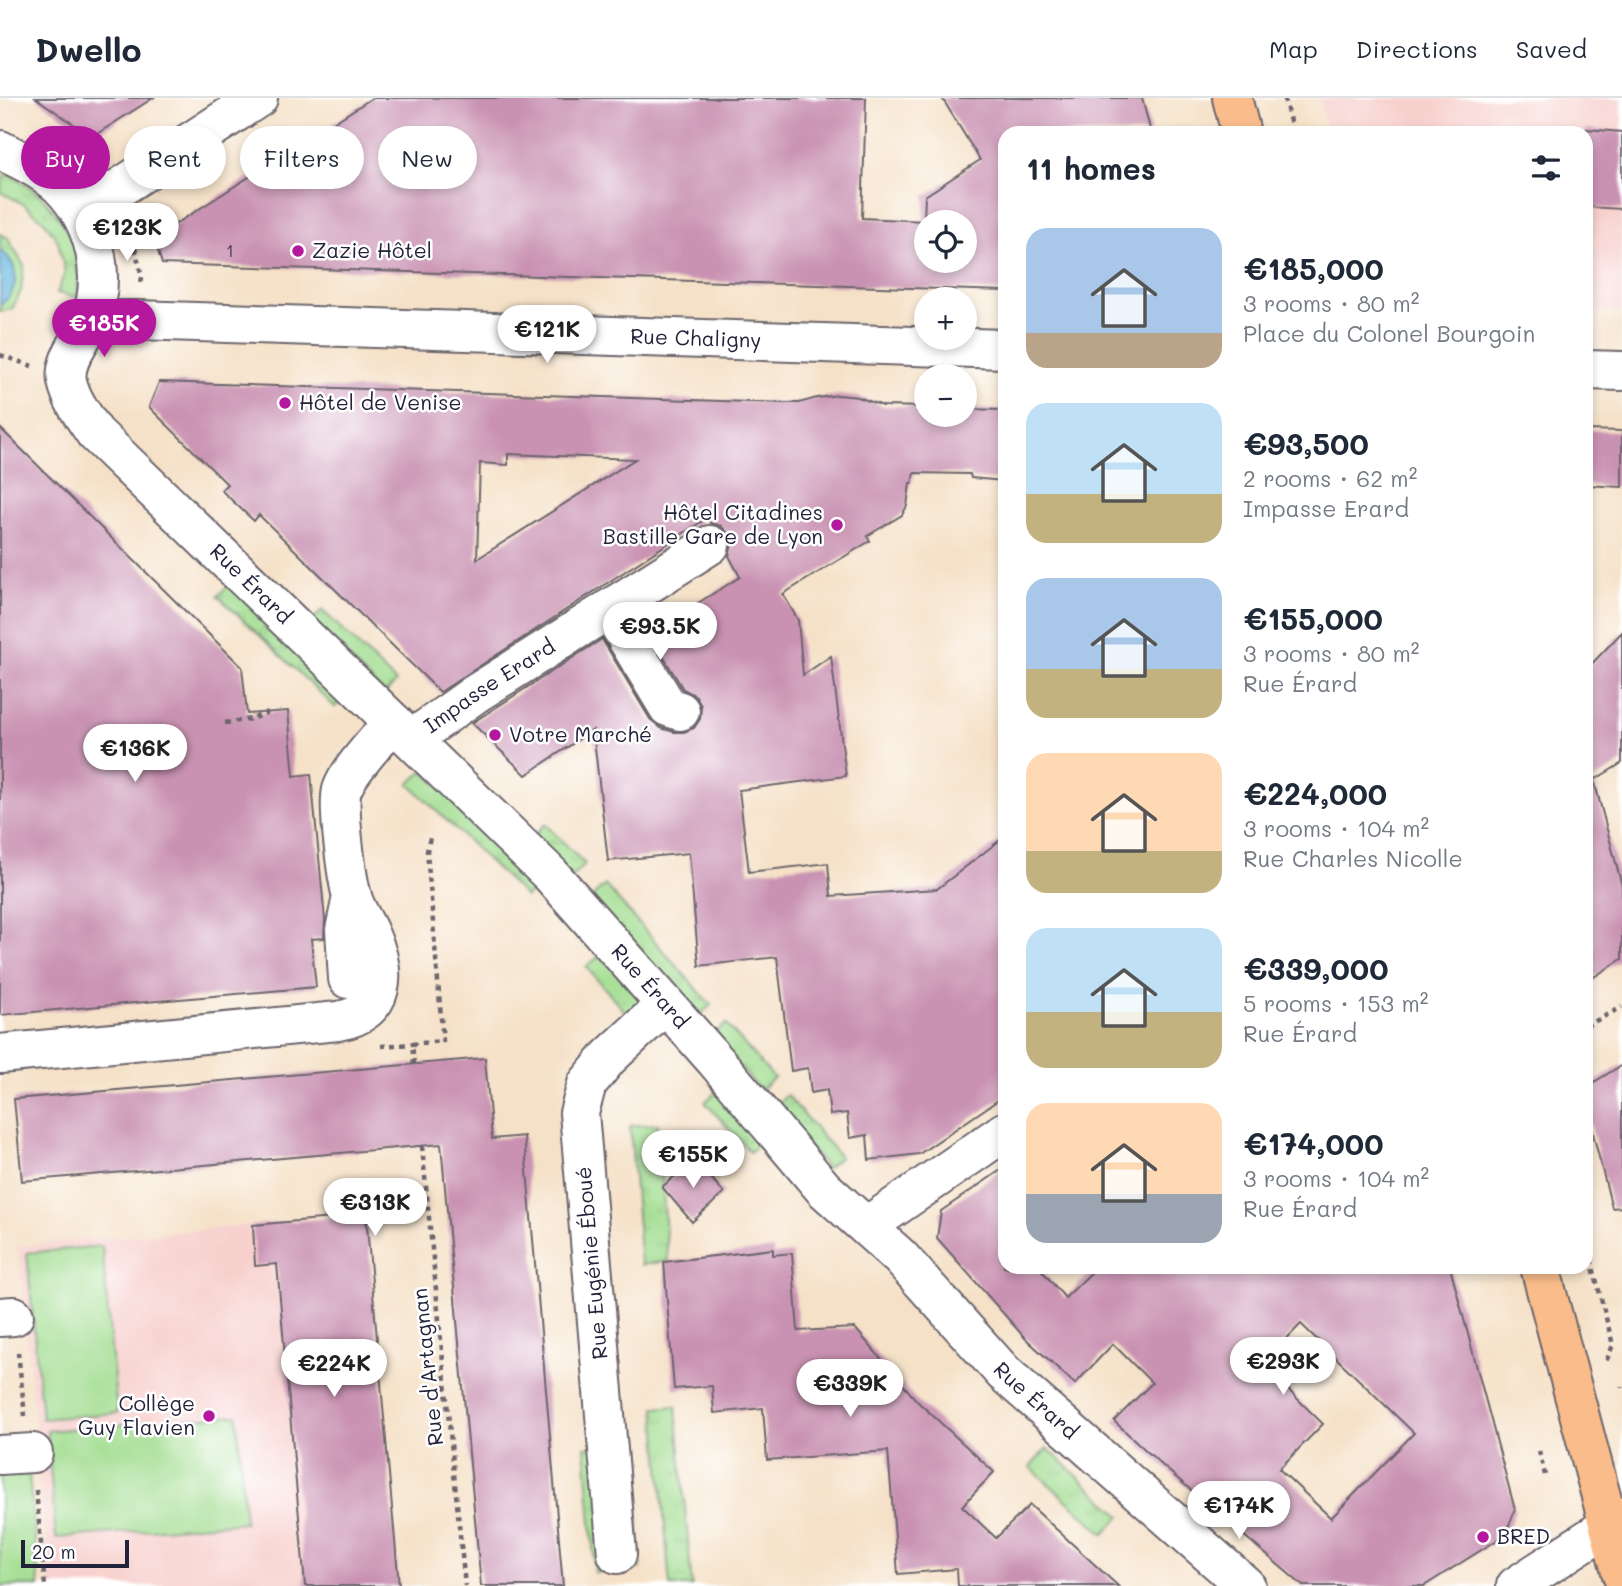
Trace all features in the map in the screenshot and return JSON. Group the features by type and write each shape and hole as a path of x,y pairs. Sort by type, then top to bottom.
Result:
{"main road":[{"path":"1232,98 1239,126"},
{"path":"1542,1274 1615,1521 1622,1575"}],"street":[{"path":"81,213 258,98"},
{"path":"0,150 42,173 60,187 81,213 93,241 98,265 97,291 90,320"},
{"name":"Rue Chaligny","path":"90,320 998,349"},
{"name":"Rue Érard","path":"90,320 71,359 66,379 77,407 95,433 551,876 824,1189 900,1257 1004,1373 1246,1586"},
{"path":"1593,370 1622,371"},
{"name":"Impasse Erard","path":"352,897 340,806 342,789 358,765 403,731 475,694 710,545"},
{"path":"609,609 668,707 680,711"},
{"path":"348,979 345,930 352,897"},
{"path":"0,1054 351,1019 373,1003 380,989 379,963 371,937 352,897"},
{"name":"Rue Eugénie Éboué","path":"617,1554 579,1113 587,1084 609,1056 665,1005"},
{"path":"867,1227 998,1136"},
{"path":"1516,1586 1615,1521"}],"path":[{"path":"1284,98 1291,126"},
{"path":"225,723 252,719 268,712"},
{"path":"414,1064 412,1044 443,1041 427,851 430,837"},
{"path":"1593,1022 1622,1007"},
{"name":"Rue d'Artagnan","path":"422,1146 465,1586"},
{"path":"7,1316 24,1411 16,1454 45,1586"},
{"path":"1539,1451 1545,1475"}],"shaded area":[{"path":"1318,98 1622,98 1622,312 1593,310 1593,126 1326,126"},
{"name":"Collège Guy Flavien","path":"366,1215 399,1586 50,1586 18,1246"}],"green space":[{"path":"5,173 21,181 21,189 31,189 38,194 63,223 77,258 76,297 57,293 65,273 58,241 44,221 22,203 0,192"},
{"path":"0,234 8,238 24,266 21,291 12,309 0,312 0,305 8,298 12,263 0,250"},
{"path":"230,584 346,695 335,707 218,596"},
{"path":"322,610 396,682 385,694 311,622"},
{"path":"423,771 539,883 526,897 409,784"},
{"path":"545,824 585,864 571,878 532,837"},
{"path":"605,885 711,1005 696,1018 591,898"},
{"path":"601,955 642,1002 628,1015 586,967"},
{"path":"726,1024 774,1078 760,1090 712,1036"},
{"path":"721,1088 765,1138 750,1152 705,1102"},
{"path":"787,1095 840,1157 827,1168 774,1107"},
{"path":"658,1124 668,1261 641,1265 630,1126"},
{"path":"102,1246 117,1413 42,1419 27,1253"},
{"path":"676,1406 692,1586 670,1586 655,1408"},
{"path":"237,1415 245,1522 56,1538 47,1431"},
{"path":"632,1442 641,1568 595,1573 585,1447"},
{"path":"1047,1448 1121,1516 1104,1534 1030,1467"},
{"path":"28,1463 39,1586 0,1586 0,1466"}],"water":[{"path":"0,250 12,263 15,278 11,292 0,305"}],"building":[{"path":"36,98 153,98 109,126 76,126"},
{"path":"372,98 866,98 862,218 914,221 914,273 977,273 977,210 924,210 925,196 980,160 942,98 1142,98 1149,126 998,126 998,291 977,290 977,287 914,288 162,264 154,238 240,183 240,189 364,189 364,126 328,126"},
{"path":"1593,130 1622,132 1622,209 1593,207"},
{"path":"159,382 783,403 799,403 839,395 858,397 883,406 914,407 914,427 977,427 977,409 998,410 998,481 971,478 970,474 914,473 907,506 902,515 867,536 870,541 783,594 798,620 803,675 831,656 846,776 739,790 749,872 828,863 831,896 937,889 998,842 998,1100 919,1154 869,1160 867,1135 850,1138 847,1113 830,1115 827,1090 811,1093 808,1068 791,1071 777,957 699,966 689,853 608,861 593,730 526,775 472,723 602,639 650,719 661,728 674,732 694,728 700,719 701,706 696,696 683,689 649,633 740,577 729,556 732,545 729,534 721,526 710,523 707,518 440,692 259,515 254,521 221,490 227,484 149,407","holes":["508,454 635,459 477,559 480,463 508,465"]},
{"path":"0,428 242,667 247,714 288,711 294,776 311,774 325,920 324,938 311,939 316,987 0,1015"},
{"path":"1593,430 1622,431 1622,487 1593,485"},
{"path":"1622,632 1622,763 1593,781 1593,663"},
{"path":"1593,784 1622,886 1622,959 1593,978"},
{"path":"485,1058 492,1139 524,1136 563,1586 481,1586 441,1144 22,1181 14,1099"},
{"path":"1622,1065 1622,1207 1612,1208 1593,1133 1593,1083"},
{"path":"695,1159 724,1193 692,1222 662,1187"},
{"path":"998,1172 998,1274 1045,1274 1065,1298 1090,1274 1452,1274 1515,1510 1505,1535 1424,1586 1303,1586 1114,1421 1152,1383 1113,1344 1075,1384 1025,1338 937,1238 941,1211","holes":["1301,1324 1414,1433 1331,1518 1279,1469 1323,1424 1262,1364"]},
{"path":"366,1215 399,1586 305,1586 277,1264 255,1266 253,1225"},
{"path":"773,1249 773,1255 792,1253 798,1331 855,1328 917,1401 994,1472 962,1506 996,1538 1030,1505 1118,1586 958,1586 957,1569 898,1574 888,1451 767,1460 763,1408 714,1413 712,1386 674,1389 664,1262"}],"place":[{"name":"Zazie Hôtel","path":"298,251"},
{"name":"Hôtel de Venise","path":"285,403"},
{"name":"Hôtel Citadines Bastille Gare de Lyon","path":"837,525"},
{"name":"Votre Marché","path":"495,735"},
{"name":"Collège Guy Flavien","path":"209,1416"},
{"name":"BRED","path":"1483,1537"}]}
